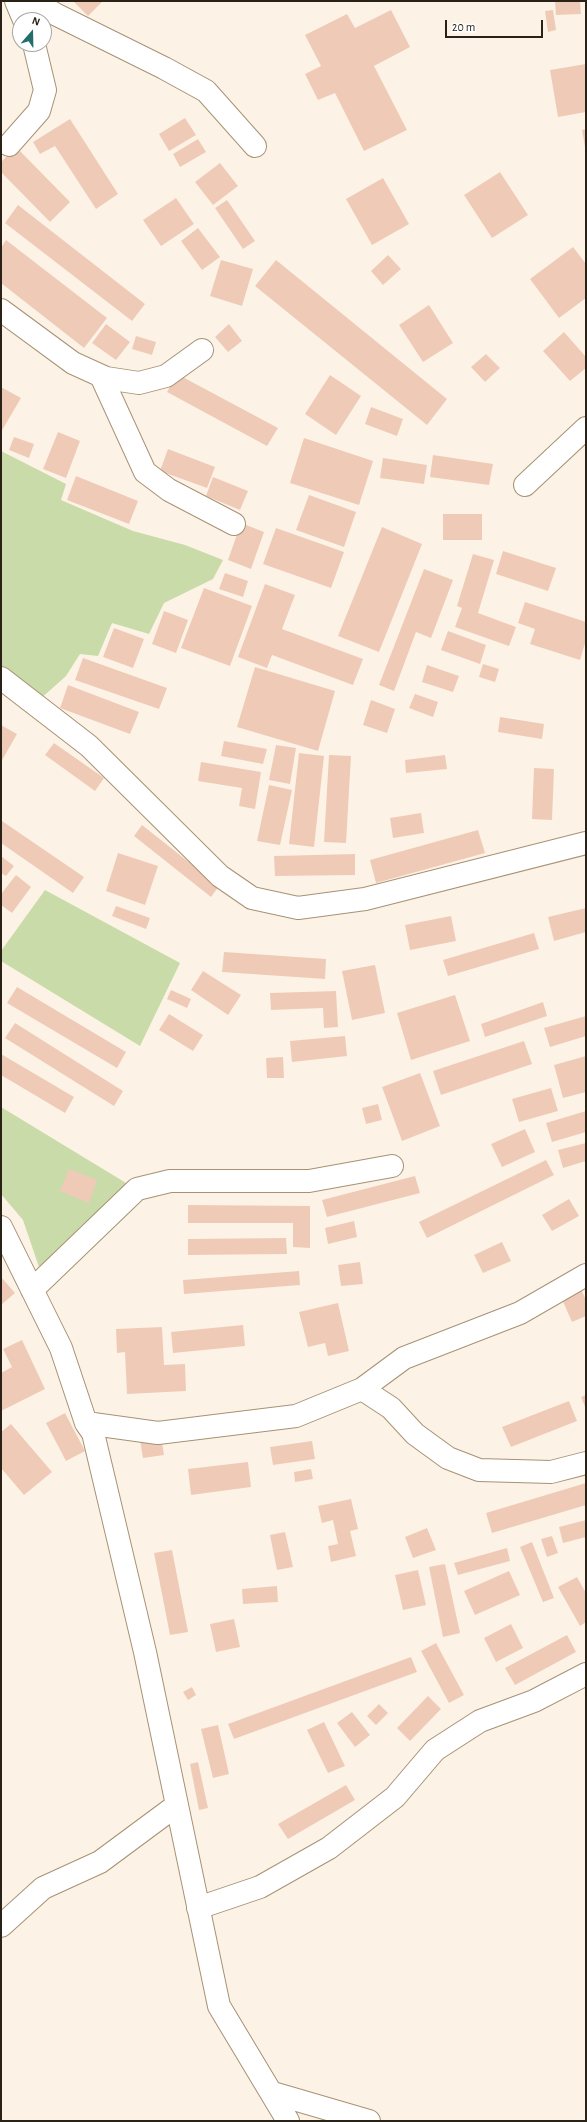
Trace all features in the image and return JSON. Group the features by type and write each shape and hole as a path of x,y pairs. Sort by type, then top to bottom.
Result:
{"street":[{"path":"16,1 21,12"},
{"path":"33,1 61,17 164,68 206,91 255,146"},
{"path":"9,145 38,111 45,90 36,52"},
{"path":"1,310 73,362 106,378 139,383 166,376 202,350"},
{"path":"101,376 145,472 168,490 234,524"},
{"path":"525,485 586,428"},
{"path":"1,678 88,746 220,876 252,898 298,908 365,900 586,843"},
{"path":"32,1290 137,1189 170,1181 309,1181 392,1166"},
{"path":"1,1227 61,1348 86,1423 93,1433 129,1584 177,1805 218,2006 273,2093 288,2121"},
{"path":"86,1423 158,1433 296,1416 362,1390 404,1358 520,1313 586,1275"},
{"path":"362,1390 391,1408 415,1434 448,1458 479,1470 551,1472 586,1463"},
{"path":"198,1908 260,1886 329,1848 395,1797 435,1750 480,1721 534,1702 586,1674"},
{"path":"1,1926 43,1888 100,1862 177,1805"},
{"path":"273,2093 369,2121"}],"green space":[{"path":"1,451 66,484 61,500 133,531 185,545 223,560 213,579 164,603 149,634 112,623 98,656 80,654 66,676 38,701 1,672"},
{"path":"45,890 180,963 140,1046 1,961 1,951"},
{"path":"1,1107 131,1186 41,1273 23,1220 1,1194"}],"building":[{"path":"73,1 103,1 88,16"},
{"path":"555,1 580,1 581,14 556,15"},
{"path":"391,10 410,47 374,66 407,130 364,151 335,93 318,100 305,74 321,66 305,35 347,14 355,28"},
{"path":"553,10 556,30 548,32 545,11"},
{"path":"586,64 586,112 558,117 550,70"},
{"path":"185,118 196,135 169,151 159,134"},
{"path":"70,119 118,194 96,209 55,146 40,154 33,142"},
{"path":"586,129 586,147 585,147 582,130"},
{"path":"198,139 206,152 180,167 173,154"},
{"path":"16,147 70,202 50,222 1,172 1,162"},
{"path":"220,163 238,186 213,205 195,182"},
{"path":"500,172 528,215 492,238 464,195"},
{"path":"383,178 409,224 372,245 346,199"},
{"path":"176,198 194,224 161,246 143,220"},
{"path":"227,200 255,241 243,249 215,208"},
{"path":"18,205 145,304 132,321 5,223"},
{"path":"198,228 220,257 202,270 181,241"},
{"path":"6,240 107,318 84,348 1,283 1,248"},
{"path":"573,247 586,264 586,298 559,318 530,279"},
{"path":"388,255 401,269 383,285 371,271"},
{"path":"221,260 253,269 242,306 210,296"},
{"path":"276,260 447,399 427,425 255,286"},
{"path":"429,305 453,343 423,362 399,325"},
{"path":"106,324 130,342 116,360 92,343"},
{"path":"229,324 242,341 228,352 215,337"},
{"path":"564,332 586,357 586,368 570,381 543,351"},
{"path":"136,336 156,342 152,355 132,349"},
{"path":"486,354 500,368 485,382 471,367"},
{"path":"177,374 278,428 267,446 167,392"},
{"path":"330,375 361,396 336,435 305,414"},
{"path":"1,387 21,398 1,432"},
{"path":"371,407 403,419 397,436 365,424"},
{"path":"58,432 80,441 66,478 43,469"},
{"path":"14,437 34,444 29,458 9,450"},
{"path":"304,438 373,461 359,505 290,483"},
{"path":"168,449 215,467 207,488 160,471"},
{"path":"433,455 493,464 489,485 430,477"},
{"path":"383,458 427,465 424,484 380,478"},
{"path":"76,476 138,501 129,524 67,500"},
{"path":"213,477 248,491 240,510 206,496"},
{"path":"309,495 356,512 344,547 296,530"},
{"path":"443,514 482,514 482,540 443,540"},
{"path":"241,523 264,532 251,569 228,560"},
{"path":"382,527 422,544 379,652 338,636"},
{"path":"276,528 344,552 331,588 263,564"},
{"path":"503,551 556,568 548,591 496,574"},
{"path":"473,554 494,560 478,613 516,627 509,646 455,627 462,608 457,606"},
{"path":"424,569 453,580 431,638 416,632 394,691 379,685"},
{"path":"225,573 248,581 243,597 219,589"},
{"path":"265,584 295,595 282,629 363,659 353,685 272,655 267,668 238,657"},
{"path":"204,588 252,606 230,666 181,648"},
{"path":"525,602 586,622 586,640 580,660 530,644 535,629 518,623"},
{"path":"164,611 188,620 176,653 152,644"},
{"path":"114,628 144,639 133,668 103,657"},
{"path":"448,631 486,645 480,664 441,650"},
{"path":"83,658 167,688 159,709 75,680"},
{"path":"483,664 499,669 495,682 479,677"},
{"path":"427,665 459,676 453,692 422,682"},
{"path":"255,667 335,691 318,751 237,727"},
{"path":"68,685 139,712 130,734 60,708"},
{"path":"415,694 438,702 433,717 409,708"},
{"path":"371,700 395,709 387,733 363,725"},
{"path":"500,717 544,724 542,739 498,732"},
{"path":"1,725 17,734 1,762"},
{"path":"224,741 267,749 263,764 221,756"},
{"path":"54,743 104,778 95,791 45,755"},
{"path":"276,745 296,748 290,784 269,780"},
{"path":"299,753 324,756 314,847 289,844"},
{"path":"329,755 351,756 346,843 324,842"},
{"path":"445,755 447,769 406,773 405,760"},
{"path":"201,762 261,772 255,809 239,806 242,788 198,781"},
{"path":"534,768 554,769 552,820 532,819"},
{"path":"269,785 292,790 280,845 257,841"},
{"path":"421,813 424,833 393,838 390,818"},
{"path":"2,821 84,877 73,893 1,843"},
{"path":"142,825 219,886 211,897 134,836"},
{"path":"478,830 485,853 376,883 370,860"},
{"path":"118,853 158,866 145,905 106,891"},
{"path":"355,854 355,875 275,876 274,856"},
{"path":"1,856 14,866 6,876 1,873"},
{"path":"16,875 31,887 12,913 1,905 1,894"},
{"path":"116,906 150,918 146,929 112,916"},
{"path":"586,908 586,932 554,941 548,917"},
{"path":"451,916 456,941 410,950 405,925"},
{"path":"534,933 539,949 448,976 443,960"},
{"path":"224,952 326,959 325,979 222,972"},
{"path":"375,965 385,1013 352,1020 342,971"},
{"path":"203,971 241,995 228,1015 191,990"},
{"path":"17,987 126,1052 117,1068 7,1003"},
{"path":"171,990 191,999 187,1008 167,999"},
{"path":"336,991 338,1027 324,1028 323,1008 271,1010 270,993"},
{"path":"455,995 470,1041 411,1060 397,1013"},
{"path":"543,1002 547,1016 485,1037 481,1024"},
{"path":"169,1014 203,1035 193,1051 159,1030"},
{"path":"586,1016 586,1036 550,1047 544,1028"},
{"path":"15,1023 123,1091 114,1106 5,1038"},
{"path":"345,1036 347,1056 292,1062 290,1041"},
{"path":"524,1041 532,1064 441,1095 433,1071"},
{"path":"1,1054 74,1097 65,1113 1,1075"},
{"path":"586,1056 586,1092 563,1098 554,1065"},
{"path":"283,1057 284,1078 267,1078 266,1058"},
{"path":"420,1073 440,1126 402,1141 382,1087"},
{"path":"551,1088 558,1111 519,1122 512,1099"},
{"path":"378,1104 382,1120 366,1124 362,1108"},
{"path":"586,1111 586,1132 552,1142 546,1123"},
{"path":"525,1129 535,1152 502,1167 491,1144"},
{"path":"586,1143 586,1161 563,1168 558,1150"},
{"path":"546,1160 554,1175 427,1238 419,1222"},
{"path":"69,1169 97,1180 89,1203 60,1191"},
{"path":"415,1176 420,1193 327,1217 322,1200"},
{"path":"569,1199 579,1216 552,1231 542,1215"},
{"path":"188,1205 310,1206 310,1248 293,1247 293,1223 188,1223"},
{"path":"354,1221 357,1237 328,1244 325,1228"},
{"path":"286,1238 287,1254 188,1255 188,1239"},
{"path":"502,1242 511,1261 483,1273 474,1255"},
{"path":"360,1262 363,1284 341,1286 338,1265"},
{"path":"299,1271 300,1285 184,1294 183,1280"},
{"path":"1,1277 15,1293 1,1305"},
{"path":"581,1289 586,1300 586,1316 572,1322 561,1297"},
{"path":"338,1303 349,1351 328,1356 325,1343 308,1347 299,1312"},
{"path":"243,1325 245,1346 173,1353 171,1332"},
{"path":"162,1327 164,1365 185,1364 186,1391 127,1394 125,1352 117,1353 116,1329"},
{"path":"22,1340 45,1389 1,1411 1,1373 12,1367 3,1349"},
{"path":"586,1395 586,1409 581,1397"},
{"path":"569,1401 577,1421 511,1447 502,1427"},
{"path":"65,1413 85,1451 66,1461 46,1423"},
{"path":"11,1424 52,1472 24,1495 1,1468 1,1432"},
{"path":"161,1436 164,1455 143,1458 140,1440"},
{"path":"312,1441 315,1459 273,1465 270,1447"},
{"path":"248,1462 251,1487 191,1495 188,1469"},
{"path":"311,1469 313,1479 295,1482 294,1472"},
{"path":"586,1483 586,1505 492,1533 486,1513"},
{"path":"351,1499 358,1529 350,1531 356,1556 331,1562 328,1546 338,1544 333,1520 322,1523 318,1506"},
{"path":"586,1520 586,1537 563,1543 559,1527"},
{"path":"427,1528 436,1550 413,1558 405,1537"},
{"path":"285,1532 293,1567 277,1570 270,1535"},
{"path":"552,1536 558,1553 547,1557 541,1539"},
{"path":"532,1542 554,1598 543,1602 520,1547"},
{"path":"507,1548 510,1561 458,1575 454,1563"},
{"path":"172,1550 188,1632 170,1635 154,1553"},
{"path":"445,1564 460,1633 443,1637 429,1567"},
{"path":"418,1570 426,1605 403,1610 395,1575"},
{"path":"509,1571 520,1595 475,1615 464,1591"},
{"path":"577,1577 586,1593 586,1622 580,1626 558,1587"},
{"path":"277,1586 278,1602 243,1604 242,1589"},
{"path":"234,1619 240,1647 216,1652 210,1624"},
{"path":"511,1624 523,1648 496,1662 484,1638"},
{"path":"567,1635 576,1652 515,1685 505,1668"},
{"path":"436,1643 464,1695 449,1703 421,1651"},
{"path":"411,1657 417,1672 234,1739 228,1724"},
{"path":"192,1687 196,1695 188,1700 183,1692"},
{"path":"428,1696 441,1709 410,1741 397,1728"},
{"path":"379,1704 388,1713 376,1725 367,1716"},
{"path":"352,1712 370,1735 355,1747 337,1723"},
{"path":"324,1722 345,1766 328,1773 307,1730"},
{"path":"218,1725 229,1774 213,1778 201,1729"},
{"path":"198,1762 208,1808 199,1810 190,1764"},
{"path":"346,1785 355,1800 288,1839 278,1824"}]}
